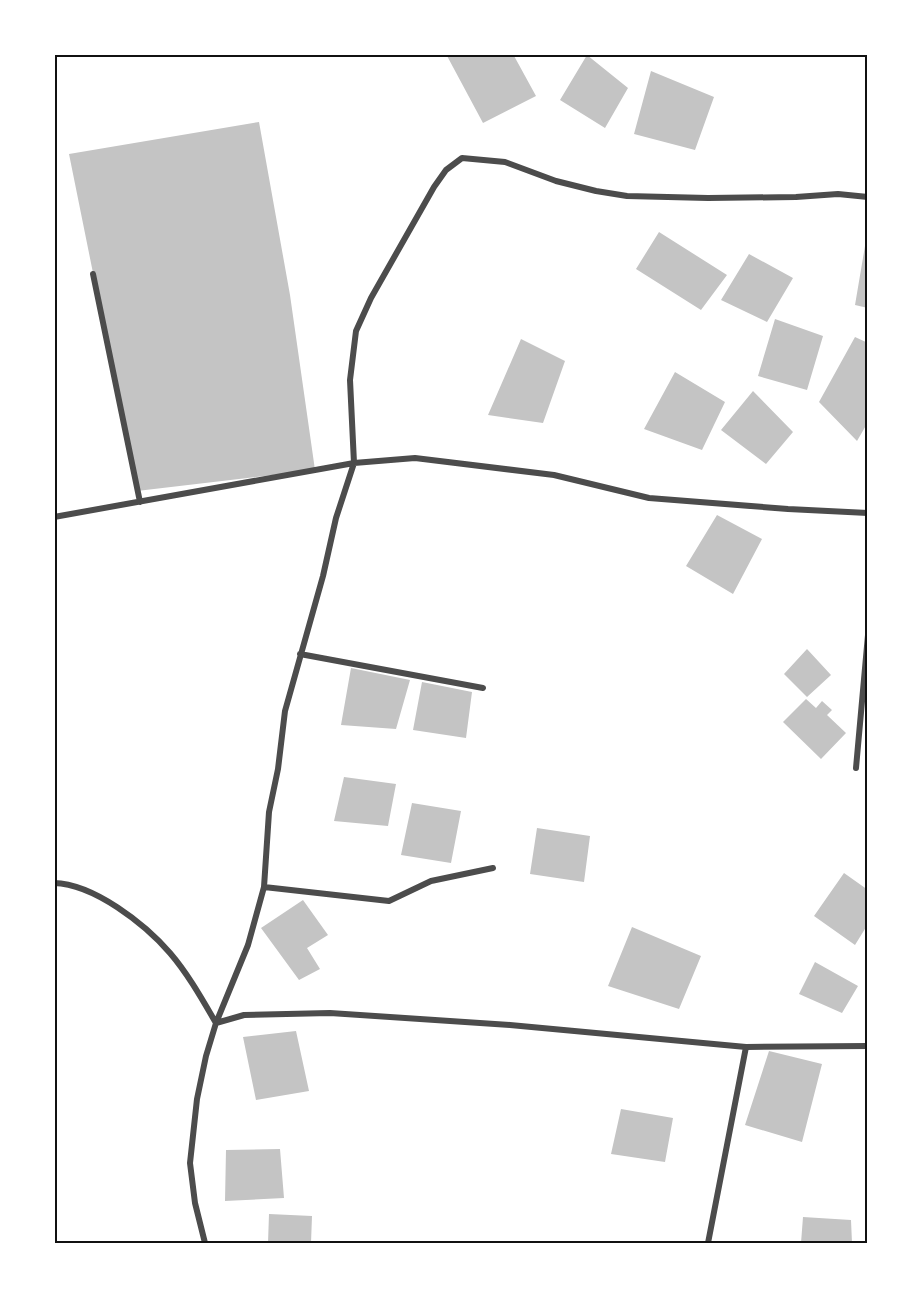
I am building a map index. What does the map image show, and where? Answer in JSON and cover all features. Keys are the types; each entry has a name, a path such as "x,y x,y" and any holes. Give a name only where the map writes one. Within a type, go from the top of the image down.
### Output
{"street":[{"path":"205,1243 195,1203 190,1163 197,1099 216,1023 248,945 264,887 269,812 278,769 285,711 323,576 336,518 354,463 350,380 356,331 370,298 434,187 446,170 462,158 505,162 556,181 627,196 708,198 838,194 868,196"},
{"path":"93,274 140,502"},
{"path":"54,518 354,463 415,459 554,475 650,498 868,513"},
{"path":"856,768 868,635"},
{"path":"300,654 483,688"},
{"path":"264,887 389,901 431,881 493,868"},
{"path":"54,883 62,883 95,894 124,912 146,930 170,953 216,1023"},
{"path":"216,1023 244,1015 330,1013 510,1025 746,1047 868,1046"},
{"path":"708,1243 746,1047"}],"building":[{"path":"446,54 513,54 536,96 483,123"},
{"path":"587,55 628,88 605,128 560,100"},
{"path":"651,71 714,97 695,150 634,134"},
{"path":"259,122 290,295 315,470 137,491 69,154"},
{"path":"659,232 727,275 701,310 636,269"},
{"path":"865,246 868,246 868,308 855,305"},
{"path":"749,254 793,278 767,322 721,300"},
{"path":"775,319 823,336 807,390 758,376"},
{"path":"855,337 868,343 868,422 857,441 819,402"},
{"path":"521,339 565,361 543,423 488,415"},
{"path":"675,372 725,402 702,450 644,429"},
{"path":"753,391 793,432 766,464 721,430"},
{"path":"717,515 762,539 733,594 686,566"},
{"path":"807,649 831,675 807,697 784,674"},
{"path":"351,668 410,680 396,729 341,725"},
{"path":"422,682 472,692 466,738 413,730"},
{"path":"806,699 816,708 822,701 832,710 827,715 846,733 821,759 783,722"},
{"path":"344,777 396,784 388,826 334,821"},
{"path":"412,803 461,811 451,863 401,855"},
{"path":"537,828 590,836 584,882 530,874"},
{"path":"844,873 868,890 868,924 855,945 814,916"},
{"path":"303,900 328,935 307,948 320,969 299,980 261,928"},
{"path":"632,927 701,956 679,1009 608,986"},
{"path":"815,962 858,986 842,1013 799,994"},
{"path":"296,1031 309,1091 256,1100 243,1037"},
{"path":"769,1051 822,1064 802,1142 745,1125"},
{"path":"621,1109 673,1118 665,1162 611,1154"},
{"path":"280,1149 284,1198 225,1201 226,1150"},
{"path":"269,1214 312,1216 311,1243 268,1243"},
{"path":"803,1217 851,1220 852,1243 801,1243"}]}
